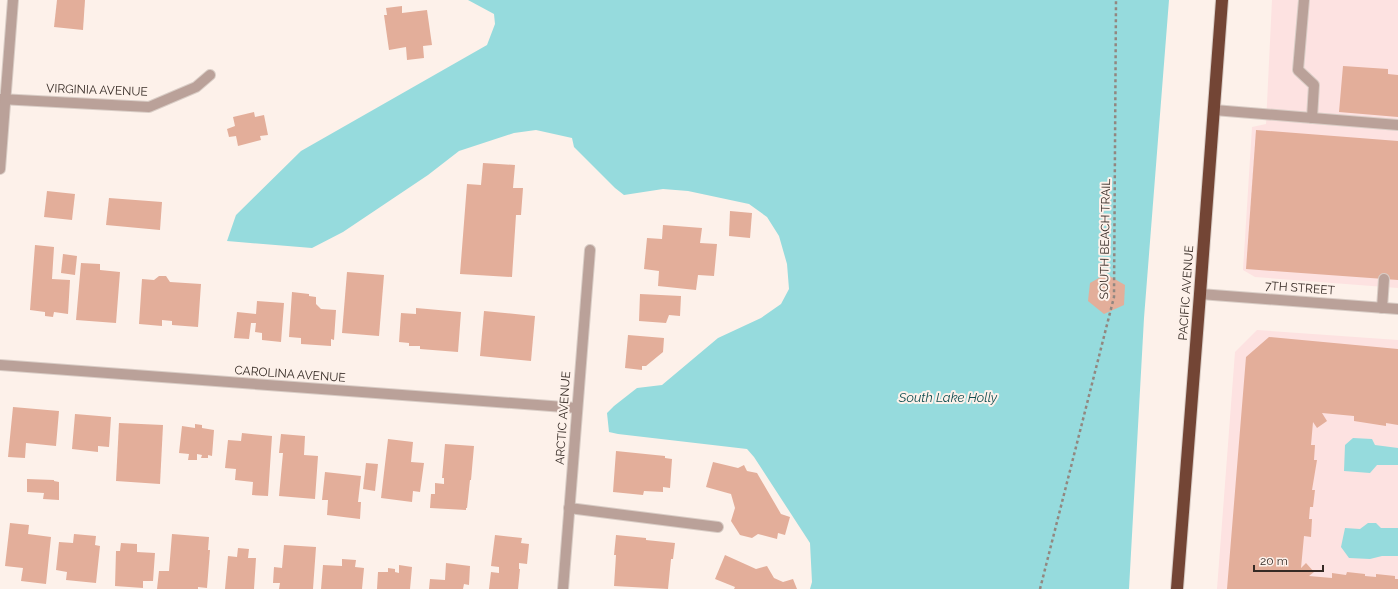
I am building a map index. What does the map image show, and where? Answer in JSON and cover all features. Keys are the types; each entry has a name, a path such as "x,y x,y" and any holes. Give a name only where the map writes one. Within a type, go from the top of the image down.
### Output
{"highway":[{"name":"PACIFIC AVENUE","path":"1177,589 1222,0"}],"street":[{"path":"0,169 3,99 13,0"},
{"path":"1304,0 1298,70 1314,85 1312,118"},
{"name":"VIRGINIA AVENUE","path":"3,99 148,107 196,87 210,75"},
{"path":"1214,110 1398,125"},
{"name":"ARCTIC AVENUE","path":"563,589 590,250"},
{"path":"1382,308 1384,279"},
{"name":"7TH STREET","path":"1200,294 1398,309"},
{"name":"CAROLINA AVENUE","path":"0,365 577,408"},
{"path":"569,508 718,527"}],"path":[{"name":"SOUTH BEACH TRAIL","path":"1040,589 1114,297 1116,0"}],"shaded area":[{"path":"1272,0 1398,0 1398,288 1255,277 1243,270 1252,127 1266,124"},
{"path":"1257,330 1398,340 1398,589 1217,589 1235,352"}],"water":[{"name":"South Lake Holly","path":"468,0 1169,0 1144,318 1129,589 810,589 812,582 810,543 754,457 747,449 609,432 607,413 637,388 662,385 718,338 761,318 781,304 789,289 787,264 779,236 767,217 749,204 688,191 663,189 624,195 574,147 572,138 536,130 514,133 459,151 428,175 343,232 312,248 227,241 236,215 301,151 487,45 495,24 494,14"},
{"path":"1353,438 1372,439 1375,445 1398,448 1398,465 1377,465 1370,473 1344,471 1345,445"},
{"path":"1368,523 1376,523 1381,528 1398,528 1398,556 1382,556 1370,559 1349,558 1341,547 1345,528 1360,529"}],"building":[{"path":"57,0 85,0 83,30 54,27"},
{"path":"402,6 402,13 427,10 432,45 423,46 424,58 407,60 406,47 389,50 384,15 387,15 386,8"},
{"path":"1343,66 1388,69 1388,74 1398,75 1398,117 1339,112"},
{"path":"254,112 255,117 264,115 268,135 260,136 261,140 238,146 236,136 229,137 227,129 235,126 233,117"},
{"path":"1256,130 1398,141 1398,280 1246,269"},
{"path":"483,163 515,165 513,188 523,188 521,215 516,215 512,277 460,274 467,184 481,185"},
{"path":"47,191 75,194 72,220 44,217"},
{"path":"109,198 162,202 160,230 106,225"},
{"path":"730,211 752,213 750,238 729,236"},
{"path":"663,225 702,228 700,243 717,244 714,276 698,275 696,290 658,286 659,271 644,269 647,238 662,239"},
{"path":"35,245 54,247 52,279 70,280 68,314 54,312 53,317 45,316 45,312 30,310"},
{"path":"63,254 77,256 75,275 61,273"},
{"path":"81,263 100,264 100,270 120,272 116,323 76,320"},
{"path":"347,272 384,275 379,336 342,333"},
{"path":"1106,274 1125,285 1124,305 1104,314 1088,301 1090,283"},
{"path":"159,276 166,276 170,282 201,284 198,327 172,325 172,321 162,320 162,326 139,324 142,279 154,280"},
{"path":"292,292 309,294 309,296 316,297 316,304 321,309 336,310 334,340 331,339 331,346 301,344 301,338 289,337"},
{"path":"640,294 681,296 680,316 669,315 666,323 639,321"},
{"path":"257,301 284,303 281,342 262,340 262,333 255,332 256,323 251,323 249,339 234,338 237,312 256,314"},
{"path":"416,308 461,312 458,352 420,349 420,346 409,346 409,343 399,342 401,313 416,314"},
{"path":"484,311 535,316 531,361 480,356"},
{"path":"628,335 664,338 663,352 646,366 642,366 642,370 625,368"},
{"path":"1269,337 1398,349 1398,425 1386,423 1386,426 1354,421 1354,416 1322,413 1327,421 1317,428 1313,422 1311,445 1315,445 1314,460 1317,460 1312,490 1315,490 1313,507 1310,507 1309,519 1312,519 1311,537 1304,536 1301,568 1306,563 1314,572 1309,576 1332,578 1332,573 1346,575 1347,572 1376,577 1376,574 1395,576 1395,579 1398,579 1398,589 1227,589 1246,357"},
{"path":"13,407 59,411 56,446 26,443 25,458 8,457"},
{"path":"75,414 111,417 109,447 98,446 98,452 72,449"},
{"path":"119,423 163,425 160,484 116,481"},
{"path":"195,424 202,425 202,428 214,430 212,456 208,455 208,458 201,458 202,455 197,454 197,460 188,460 189,454 179,453 182,426 195,428"},
{"path":"242,433 272,436 268,496 252,495 253,482 235,480 236,469 225,468 228,440 241,441"},
{"path":"281,434 305,436 304,455 318,456 315,499 279,496 283,453 279,453"},
{"path":"388,439 413,442 411,462 424,463 420,492 413,491 412,502 381,498"},
{"path":"445,444 474,446 471,480 466,510 430,508 431,494 435,494 435,483 444,484 444,478 442,478"},
{"path":"616,451 665,456 665,458 672,459 670,488 663,487 663,492 644,491 643,495 613,492"},
{"path":"713,462 738,468 744,465 747,471 757,473 781,514 790,517 785,535 778,533 777,539 758,534 752,538 740,535 731,521 735,508 731,494 706,487"},
{"path":"366,463 378,464 375,491 363,489"},
{"path":"325,472 361,476 358,502 361,502 360,519 327,515 328,500 322,500"},
{"path":"27,479 54,480 59,482 59,500 43,499 44,493 27,492"},
{"path":"10,523 29,525 28,534 51,537 46,584 21,581 23,568 5,566"},
{"path":"74,534 96,536 95,545 100,546 96,583 66,580 67,572 56,570 59,542 73,543"},
{"path":"172,534 209,537 208,550 210,550 207,588 157,589 159,571 169,571"},
{"path":"495,535 522,538 521,543 529,544 527,564 519,563 520,569 518,589 489,589 491,572 499,573 499,567 491,566"},
{"path":"616,535 675,543 673,559 671,559 668,589 614,586 616,555 614,555"},
{"path":"121,543 137,544 137,552 155,553 153,581 143,581 143,588 115,586 116,551 120,551"},
{"path":"284,545 316,547 313,589 279,589 280,583 273,583 274,567 282,568"},
{"path":"238,548 249,549 248,558 256,558 254,589 225,589 228,556 237,557"},
{"path":"725,555 756,569 767,566 774,578 783,582 793,579 797,589 734,589 735,587 715,579"},
{"path":"342,559 356,560 355,567 364,568 362,589 321,589 323,565 342,566"},
{"path":"446,563 470,566 469,585 464,584 463,589 429,589 430,579 445,580"},
{"path":"399,565 412,567 410,589 377,589 378,572 388,572 388,568 395,569 395,572 399,573"}]}
